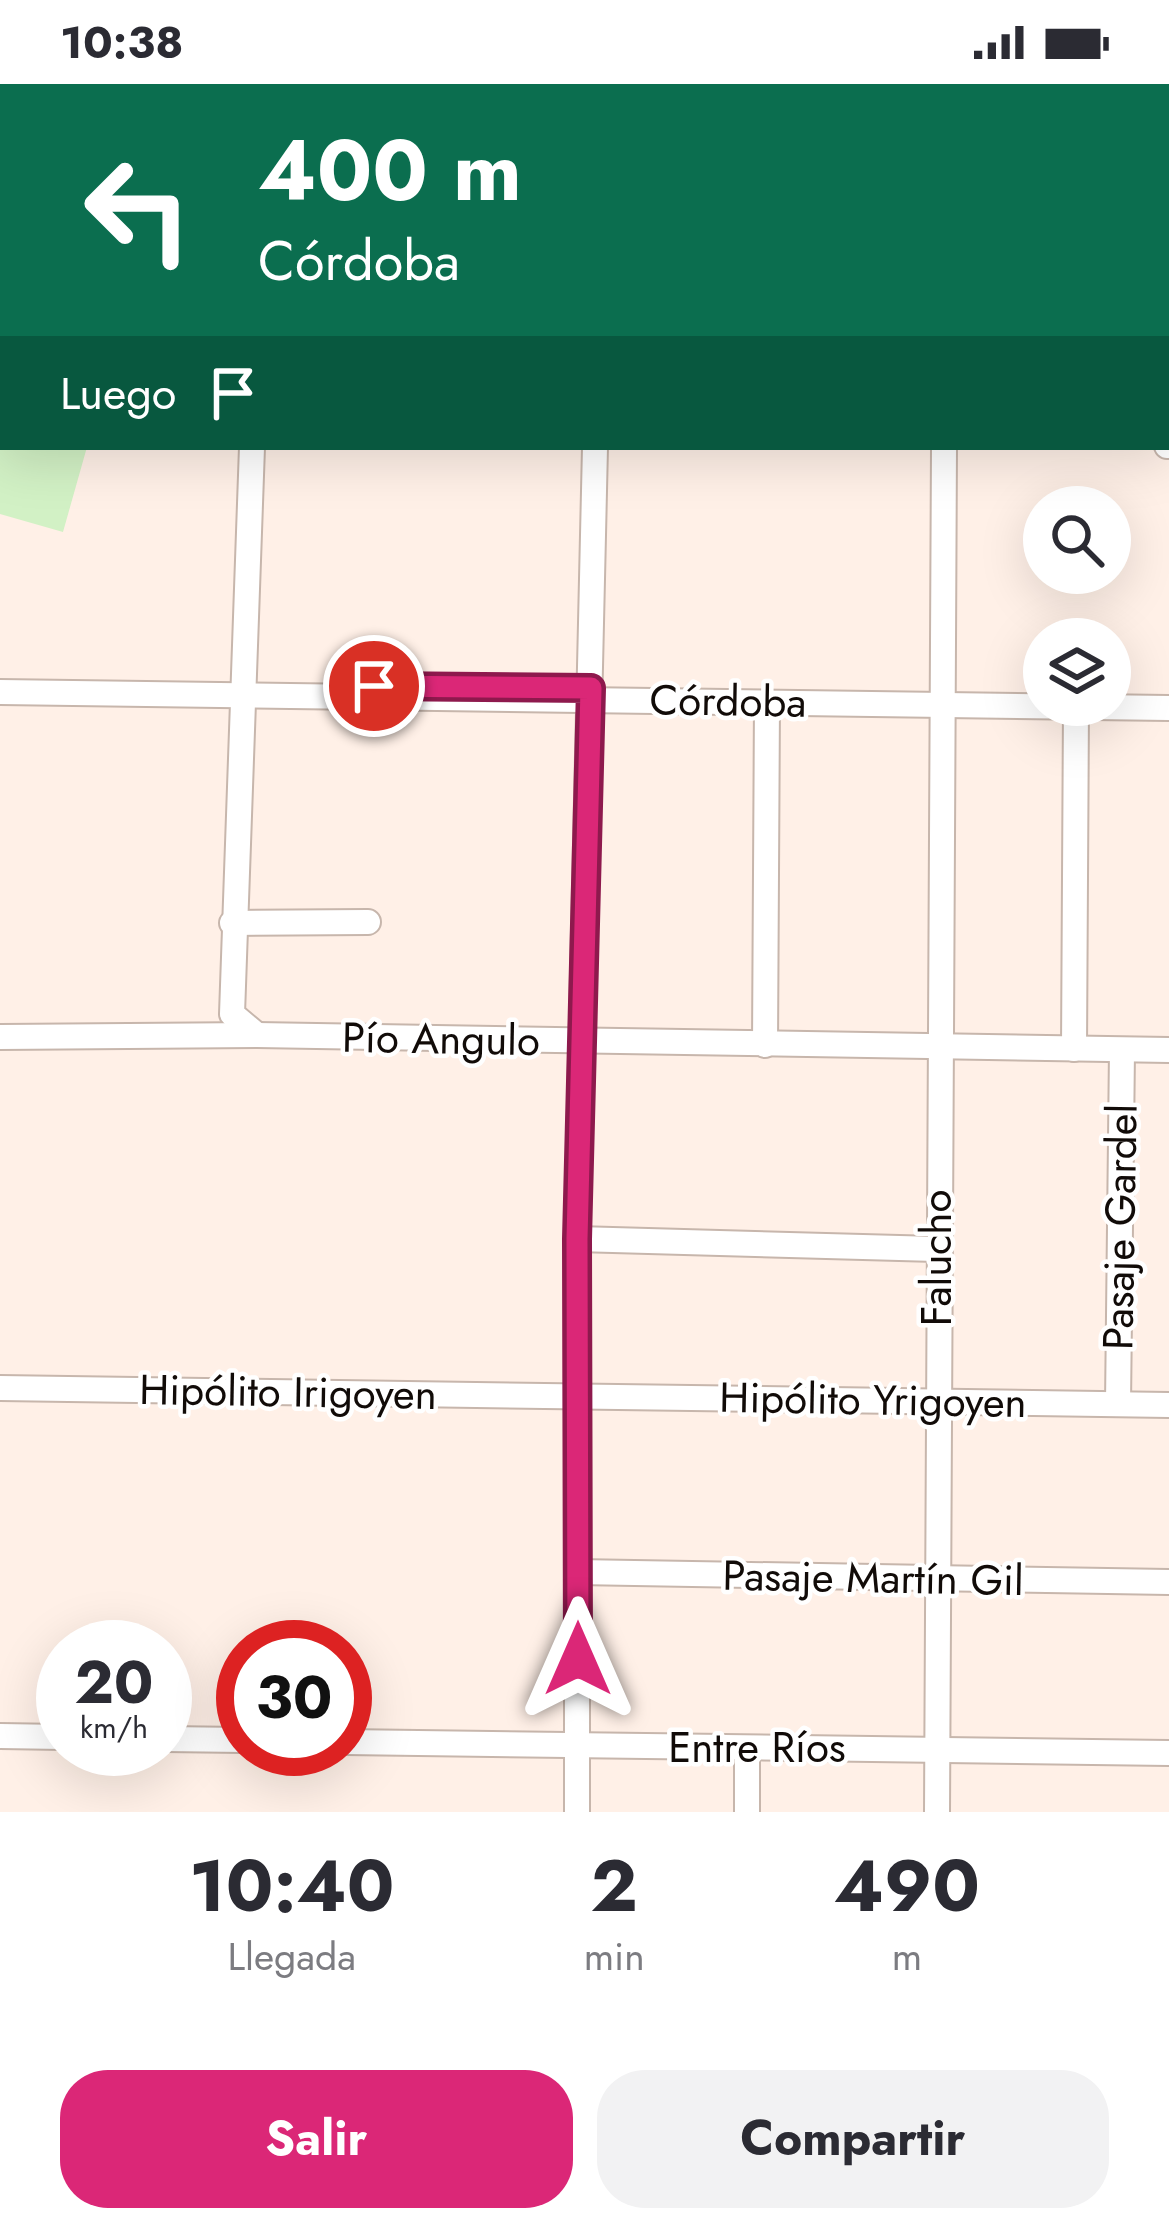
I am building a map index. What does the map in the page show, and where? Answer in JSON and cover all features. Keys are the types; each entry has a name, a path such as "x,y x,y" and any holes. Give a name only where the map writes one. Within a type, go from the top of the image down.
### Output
{"street":[{"path":"252,450 232,1014 257,1035"},
{"path":"577,1812 577,1239 595,450"},
{"name":"Falucho","path":"937,1812 935,1400 944,450"},
{"name":"Córdoba","path":"0,683 1023,704"},
{"name":"Córdoba","path":"0,692 243,689"},
{"name":"Córdoba","path":"591,693 767,702 1023,695"},
{"path":"1131,695 1169,695"},
{"path":"765,1045 767,702"},
{"name":"Córdoba","path":"1131,708 1169,708"},
{"name":"Pasaje Gardel","path":"1074,1049 1076,726"},
{"path":"232,923 368,922"},
{"name":"Pío Angulo","path":"0,1037 257,1035 1169,1050"},
{"name":"Pasaje Gardel","path":"1118,1404 1122,1050"},
{"path":"577,1239 936,1250"},
{"name":"Hipólito Irigoyen","path":"0,1388 577,1397"},
{"name":"Hipólito Yrigoyen","path":"577,1397 1169,1405"},
{"name":"Pasaje Martín Gil","path":"577,1572 1169,1582"},
{"path":"0,1736 36,1737"},
{"name":"Entre Ríos","path":"372,1742 1169,1753"},
{"path":"747,1748 748,1812"}],"green space":[{"path":"0,450 86,450 63,532 0,514"}],"route":[{"path":"374,686 591,688 577,1239 578,1659"}]}
